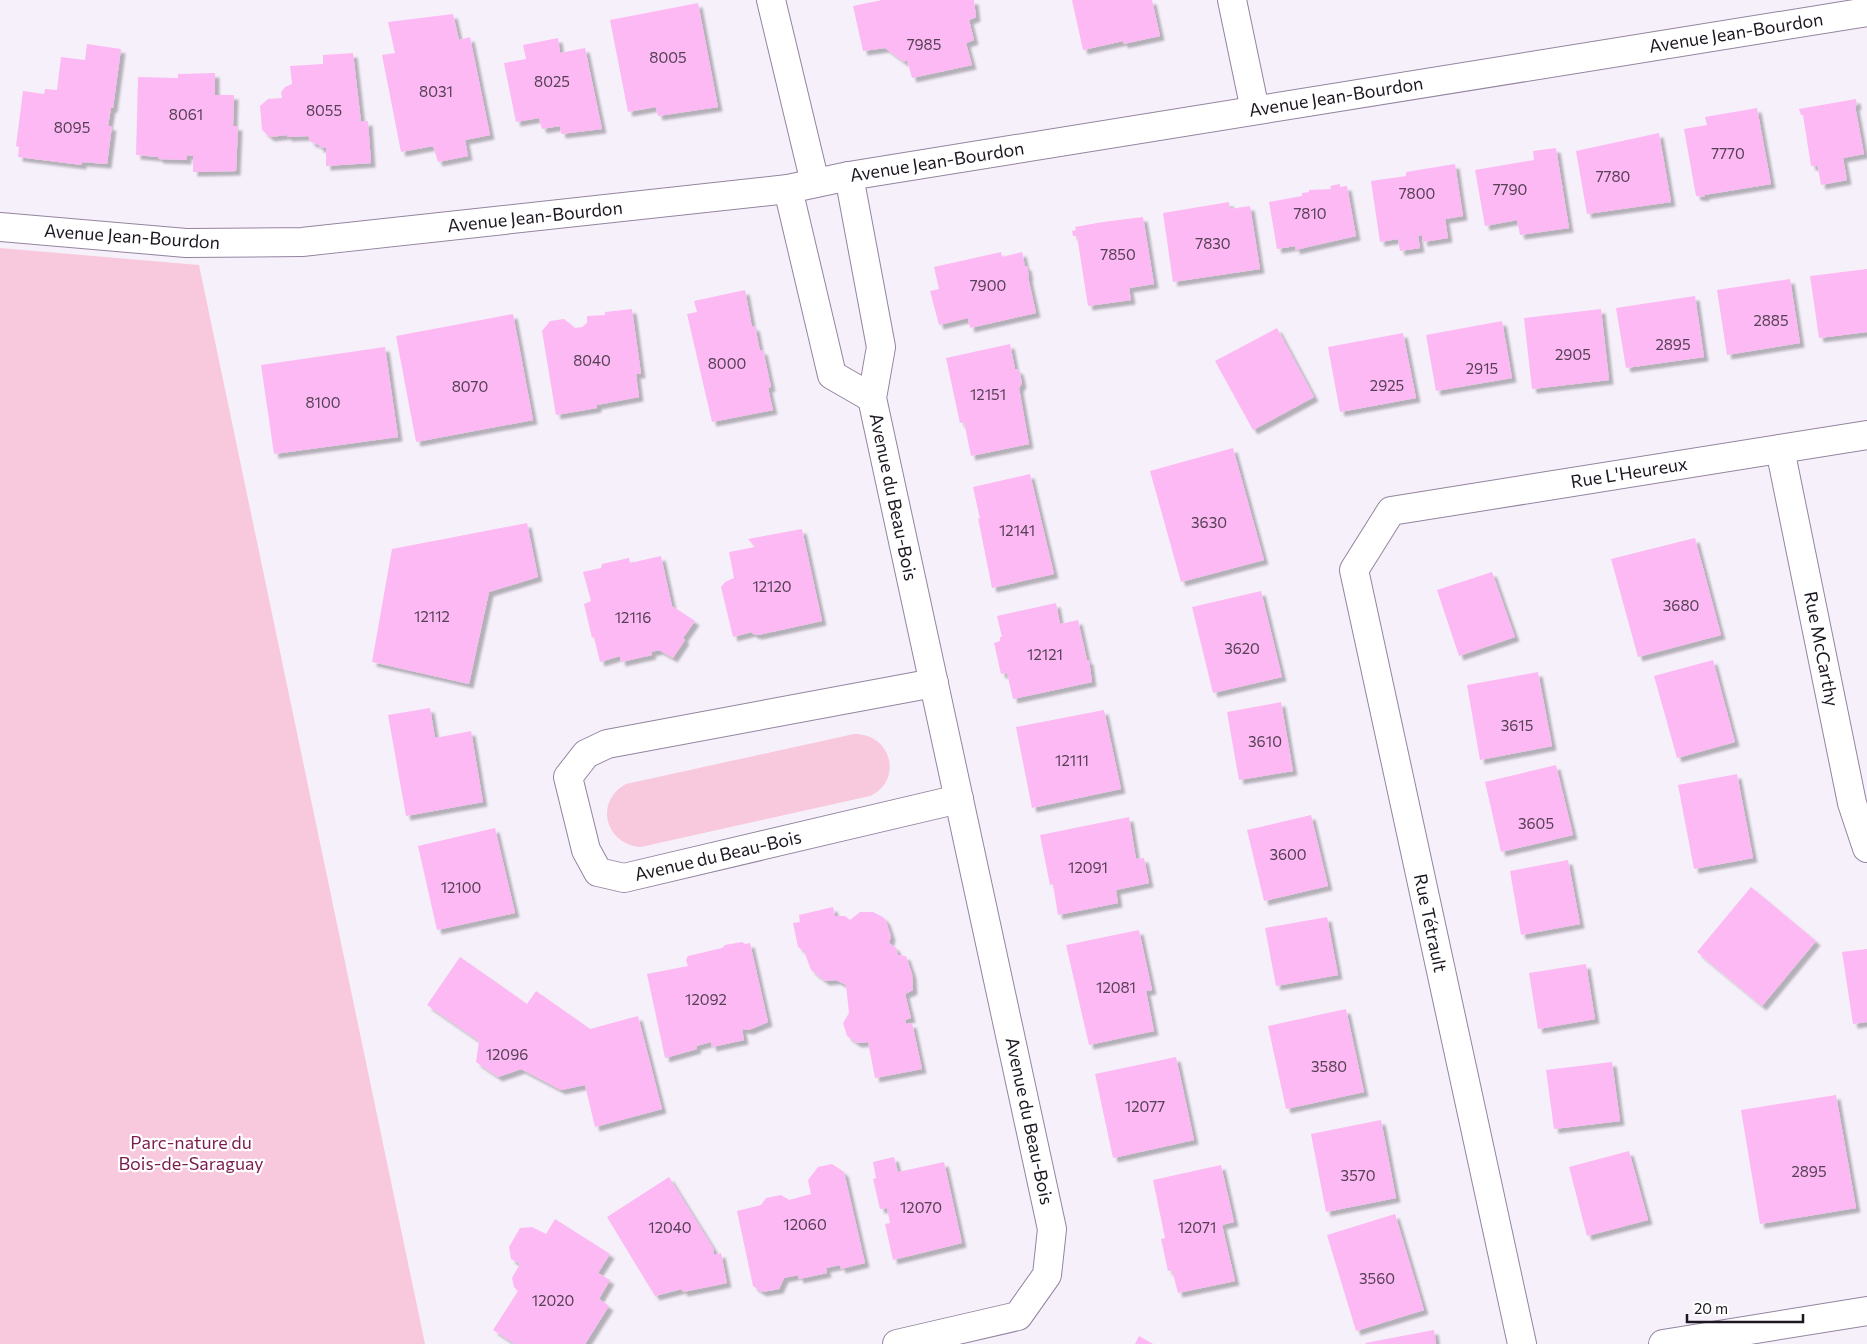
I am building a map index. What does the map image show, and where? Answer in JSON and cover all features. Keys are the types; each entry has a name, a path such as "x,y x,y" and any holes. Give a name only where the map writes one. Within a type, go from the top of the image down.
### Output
{"street":[{"path":"771,0 815,183"},
{"path":"1232,0 1255,110"},
{"name":"Avenue Jean-Bourdon","path":"0,227 186,243 302,242 788,188 848,176 1867,12"},
{"name":"Avenue du Beau-Bois","path":"848,176 881,347 872,398 1052,1229 1047,1275 1018,1316 898,1344"},
{"name":"Avenue du Beau-Bois","path":"788,188 832,375 872,398"},
{"name":"Rue L'Heureux","path":"1391,511 1867,435"},
{"name":"Rue McCarthy","path":"1780,449 1852,803 1867,848"},
{"name":"Rue Tétrault","path":"1391,511 1354,570 1522,1344"},
{"name":"Avenue du Beau-Bois","path":"934,683 607,744 586,754 568,777 586,850 598,872 624,878 959,799"},
{"path":"1663,1344 1867,1311"}],"green space":[{"name":"Parc-nature du Bois-de-Saraguay","path":"0,248 199,265 425,1344 0,1344"},
{"path":"854,734 867,736 877,741 889,759 890,769 887,779 881,789 870,796 641,847 619,839 612,831 608,821 607,811 610,801 616,792 626,784"}],"building":[{"path":"882,0 974,0 976,17 969,20 974,40 966,43 972,65 912,78 907,60 904,62 885,48 863,51 853,6"},
{"path":"1072,0 1152,0 1160,36 1123,44 1123,41 1083,50"},
{"path":"698,3 718,107 658,116 656,107 628,112 610,20"},
{"path":"453,14 459,40 470,37 490,135 465,140 468,156 438,162 433,146 401,152 382,55 395,53 388,22"},
{"path":"558,38 560,53 585,48 602,129 561,134 560,126 542,129 539,118 516,122 504,63 526,59 523,45"},
{"path":"87,44 121,49 113,108 111,108 108,126 112,126 107,164 82,162 82,165 18,157 19,147 16,146 23,91 44,94 45,89 57,90 61,57 85,60"},
{"path":"353,53 361,122 368,121 371,163 326,166 326,147 319,148 319,145 311,142 308,136 287,137 287,135 270,137 262,130 260,106 268,99 282,98 281,92 285,87 292,84 290,66 323,64 323,55"},
{"path":"215,73 215,95 234,95 233,126 238,126 236,171 193,172 193,156 187,155 187,160 159,159 158,157 136,155 138,77 178,78 178,74"},
{"path":"1856,99 1857,105 1855,106 1864,154 1843,158 1847,180 1821,185 1817,163 1817,166 1811,166 1803,115 1801,115 1799,109"},
{"path":"1757,108 1771,184 1704,195 1705,197 1696,196 1684,129 1707,125 1705,117"},
{"path":"1659,133 1671,202 1587,214 1576,151"},
{"path":"1556,148 1569,228 1520,235 1517,220 1485,226 1475,170 1534,160 1533,151"},
{"path":"1455,164 1463,216 1445,219 1448,238 1423,242 1422,235 1418,236 1420,248 1400,251 1398,239 1380,242 1371,181 1406,176 1406,172"},
{"path":"1340,184 1340,187 1347,186 1356,236 1295,250 1295,246 1277,249 1269,202 1302,196 1302,193 1309,192 1309,190 1331,189 1330,186"},
{"path":"1229,202 1230,209 1250,206 1260,269 1173,282 1163,213"},
{"path":"1143,217 1154,284 1129,288 1131,300 1088,306 1077,236 1073,236 1072,231 1076,230 1075,227"},
{"path":"1001,252 1002,257 1022,252 1025,266 1027,266 1036,313 970,328 968,318 939,325 930,291 939,289 934,267"},
{"path":"1867,269 1867,332 1819,338 1810,276"},
{"path":"1790,279 1800,343 1727,355 1717,290"},
{"path":"745,290 752,327 755,326 760,351 763,350 771,387 768,388 773,410 712,422 687,314 697,312 694,301"},
{"path":"1695,296 1704,357 1626,368 1616,308"},
{"path":"632,309 641,374 636,374 639,397 597,405 597,408 556,415 542,331 550,321 564,319 575,328 582,327 587,323 587,316 605,315 605,312"},
{"path":"1601,309 1609,380 1532,389 1524,318"},
{"path":"513,314 533,420 416,442 396,336"},
{"path":"1502,321 1512,378 1436,391 1426,335"},
{"path":"1277,328 1314,397 1253,430 1215,361"},
{"path":"1403,333 1416,398 1340,412 1328,347"},
{"path":"1010,344 1015,369 1019,370 1022,383 1019,388 1029,444 971,456 964,422 960,423 946,358"},
{"path":"385,347 398,437 274,454 261,365"},
{"path":"1233,448 1264,560 1181,582 1150,471"},
{"path":"1030,474 1054,574 992,588 973,487"},
{"path":"527,523 538,577 489,592 469,684 372,662 392,549"},
{"path":"802,529 822,621 758,635 752,632 733,637 721,587 725,582 734,578 729,552 755,547 748,539"},
{"path":"1695,538 1721,635 1638,657 1611,559"},
{"path":"661,556 672,606 695,621 683,638 685,640 673,658 659,650 651,652 652,655 621,662 620,656 600,662 584,604 591,601 583,572 601,568 602,564 629,558 630,563"},
{"path":"1492,572 1515,637 1459,656 1437,590"},
{"path":"1261,591 1282,677 1213,693 1192,607"},
{"path":"1056,603 1060,624 1078,620 1087,660 1089,660 1092,682 1013,699 1007,673 1001,674 994,643 1000,641 1000,637 1002,637 997,616"},
{"path":"1713,660 1735,742 1677,758 1654,676"},
{"path":"1538,672 1552,746 1480,760 1467,685"},
{"path":"1281,702 1293,771 1239,780 1227,712"},
{"path":"430,708 435,738 471,731 483,802 406,816 388,715"},
{"path":"1104,710 1121,789 1032,808 1016,727"},
{"path":"1556,765 1573,835 1501,852 1485,782"},
{"path":"1737,774 1753,858 1694,869 1678,785"},
{"path":"1311,815 1328,886 1264,901 1247,830"},
{"path":"1129,817 1136,859 1144,858 1149,883 1116,890 1118,903 1058,915 1053,884 1050,885 1040,835"},
{"path":"495,828 515,913 437,930 418,846"},
{"path":"1568,860 1580,924 1521,935 1510,871"},
{"path":"1751,887 1816,941 1762,1006 1697,952"},
{"path":"833,907 835,916 845,916 850,920 860,912 873,912 883,917 891,936 889,943 896,948 898,955 906,956 912,974 913,990 905,994 911,1018 905,1020 906,1024 912,1023 922,1069 875,1078 868,1042 857,1043 847,1036 843,1023 849,1013 846,985 836,980 825,981 811,970 804,951 798,947 793,923 800,922 799,915"},
{"path":"1327,917 1338,975 1276,986 1265,928"},
{"path":"1139,930 1152,990 1146,991 1154,1031 1089,1045 1066,945"},
{"path":"742,942 745,944 750,943 768,1022 749,1030 742,1029 744,1040 712,1047 711,1042 696,1046 697,1049 665,1058 647,974 688,966 686,960 688,956"},
{"path":"1867,949 1867,1022 1853,1024 1842,952"},
{"path":"460,957 527,1004 536,991 590,1029 638,1016 662,1109 595,1127 585,1085 561,1090 521,1069 498,1077 476,1062 479,1041 427,1005"},
{"path":"1586,964 1595,1019 1538,1029 1529,973"},
{"path":"1346,1009 1364,1092 1286,1109 1268,1026"},
{"path":"1176,1057 1194,1140 1113,1158 1095,1074"},
{"path":"1612,1062 1620,1121 1554,1129 1546,1070"},
{"path":"1836,1095 1856,1208 1760,1224 1741,1110"},
{"path":"1381,1120 1396,1198 1326,1212 1311,1134"},
{"path":"1629,1151 1648,1220 1587,1236 1569,1167"},
{"path":"894,1157 898,1172 944,1162 962,1243 893,1260 885,1224 890,1223 887,1208 880,1209 873,1179 876,1178 873,1162"},
{"path":"832,1164 844,1172 865,1263 841,1269 840,1265 826,1268 827,1273 799,1279 798,1275 784,1278 779,1289 762,1292 753,1286 737,1211 761,1205 766,1198 781,1195 789,1200 811,1194 808,1180 818,1167"},
{"path":"1221,1165 1234,1222 1222,1225 1235,1281 1178,1293 1172,1270 1168,1271 1161,1239 1165,1238 1153,1180"},
{"path":"669,1177 713,1248 714,1255 721,1253 727,1283 683,1292 682,1289 655,1296 607,1217"},
{"path":"1395,1214 1424,1310 1356,1331 1327,1235"},
{"path":"555,1219 610,1254 598,1273 610,1280 599,1299 609,1306 585,1344 515,1344 493,1330 518,1291 514,1287 512,1278 520,1264 511,1259 509,1247 520,1228 532,1227 546,1234"},
{"path":"1434,1330 1436,1344 1365,1343"},
{"path":"1139,1336 1153,1344 1135,1344"}]}
